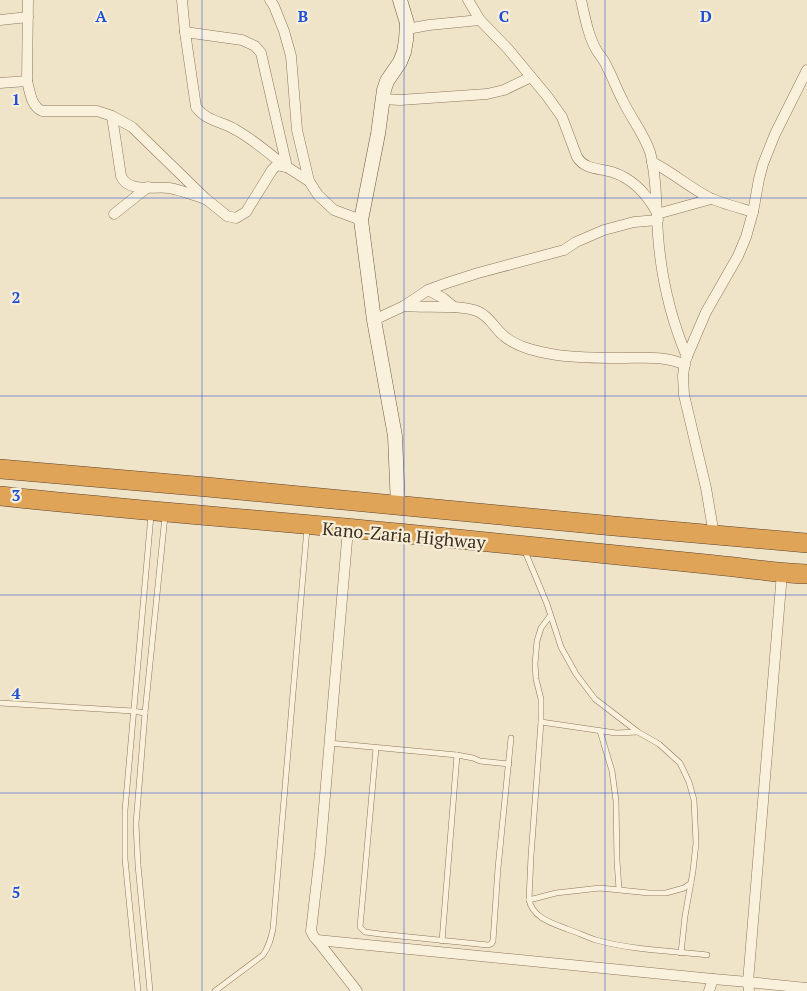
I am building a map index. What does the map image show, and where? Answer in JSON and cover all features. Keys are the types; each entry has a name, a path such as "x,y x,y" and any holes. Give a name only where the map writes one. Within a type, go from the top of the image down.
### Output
{"highway":[{"name":"Kano-Zaria Highway","path":"0,469 807,543"},
{"name":"Kano-Zaria Highway","path":"0,496 807,574"}],"street":[{"path":"28,0 27,81 33,104 37,108 42,111 97,111 112,116 132,127 206,199 227,216 236,218 246,212 272,170 277,165 287,167"},
{"path":"182,0 196,107 201,114 238,131 308,180"},
{"path":"270,0 284,31 291,56 297,130 308,180 318,195 334,210 361,220"},
{"path":"398,506 395,436 374,320 361,220 378,134 382,99 387,81 400,62 404,52 407,29 406,16 400,0"},
{"path":"468,0 480,20 508,49 562,117 580,161 590,168 610,171 626,178 652,203 657,217"},
{"path":"581,0 596,50 606,64 649,151 652,162 659,248 666,288 686,361"},
{"path":"0,20 28,17"},
{"path":"407,29 480,20"},
{"path":"185,32 242,40 255,46 261,53 287,167"},
{"path":"714,535 706,488 684,395 683,376 686,361 706,312 738,256 746,237 753,212 758,179 767,153 807,70"},
{"path":"382,99 400,100 487,94 504,90 531,77"},
{"path":"0,83 27,81"},
{"path":"112,116 123,180 129,185 136,187 171,188 206,199"},
{"path":"652,162 711,199 753,212"},
{"path":"114,214 148,187"},
{"path":"374,320 404,306 428,290 478,273 564,250 576,242 604,230 657,217 711,199"},
{"path":"428,290 443,298 454,307"},
{"path":"404,306 471,309 488,318 504,336 523,347 556,355 686,361"},
{"path":"348,529 320,854 311,931 357,991"},
{"path":"748,986 782,573"},
{"path":"317,940 713,979 748,986 807,988"},
{"path":"708,991 713,979"}],"lane":[{"path":"138,991 125,852 126,792 133,711 158,512"},
{"path":"150,991 136,840 158,512"},
{"path":"215,991 263,955 267,950 273,929 307,525"},
{"path":"522,546 540,588 560,647 581,680 595,699 638,732 659,744 680,763 690,782 694,800 696,843 681,952"},
{"path":"550,616 541,628 534,664 541,699 529,900 541,917 549,922 595,939 628,947 707,955"},
{"path":"0,703 145,713"},
{"path":"540,722 616,733 638,732"},
{"path":"600,730 612,771 616,801 619,889"},
{"path":"376,748 360,927 365,932 488,945 492,942 511,738"},
{"path":"329,743 457,756 509,764"},
{"path":"442,941 457,756"},
{"path":"529,900 556,893 600,888 666,893 684,888 691,883"}]}
